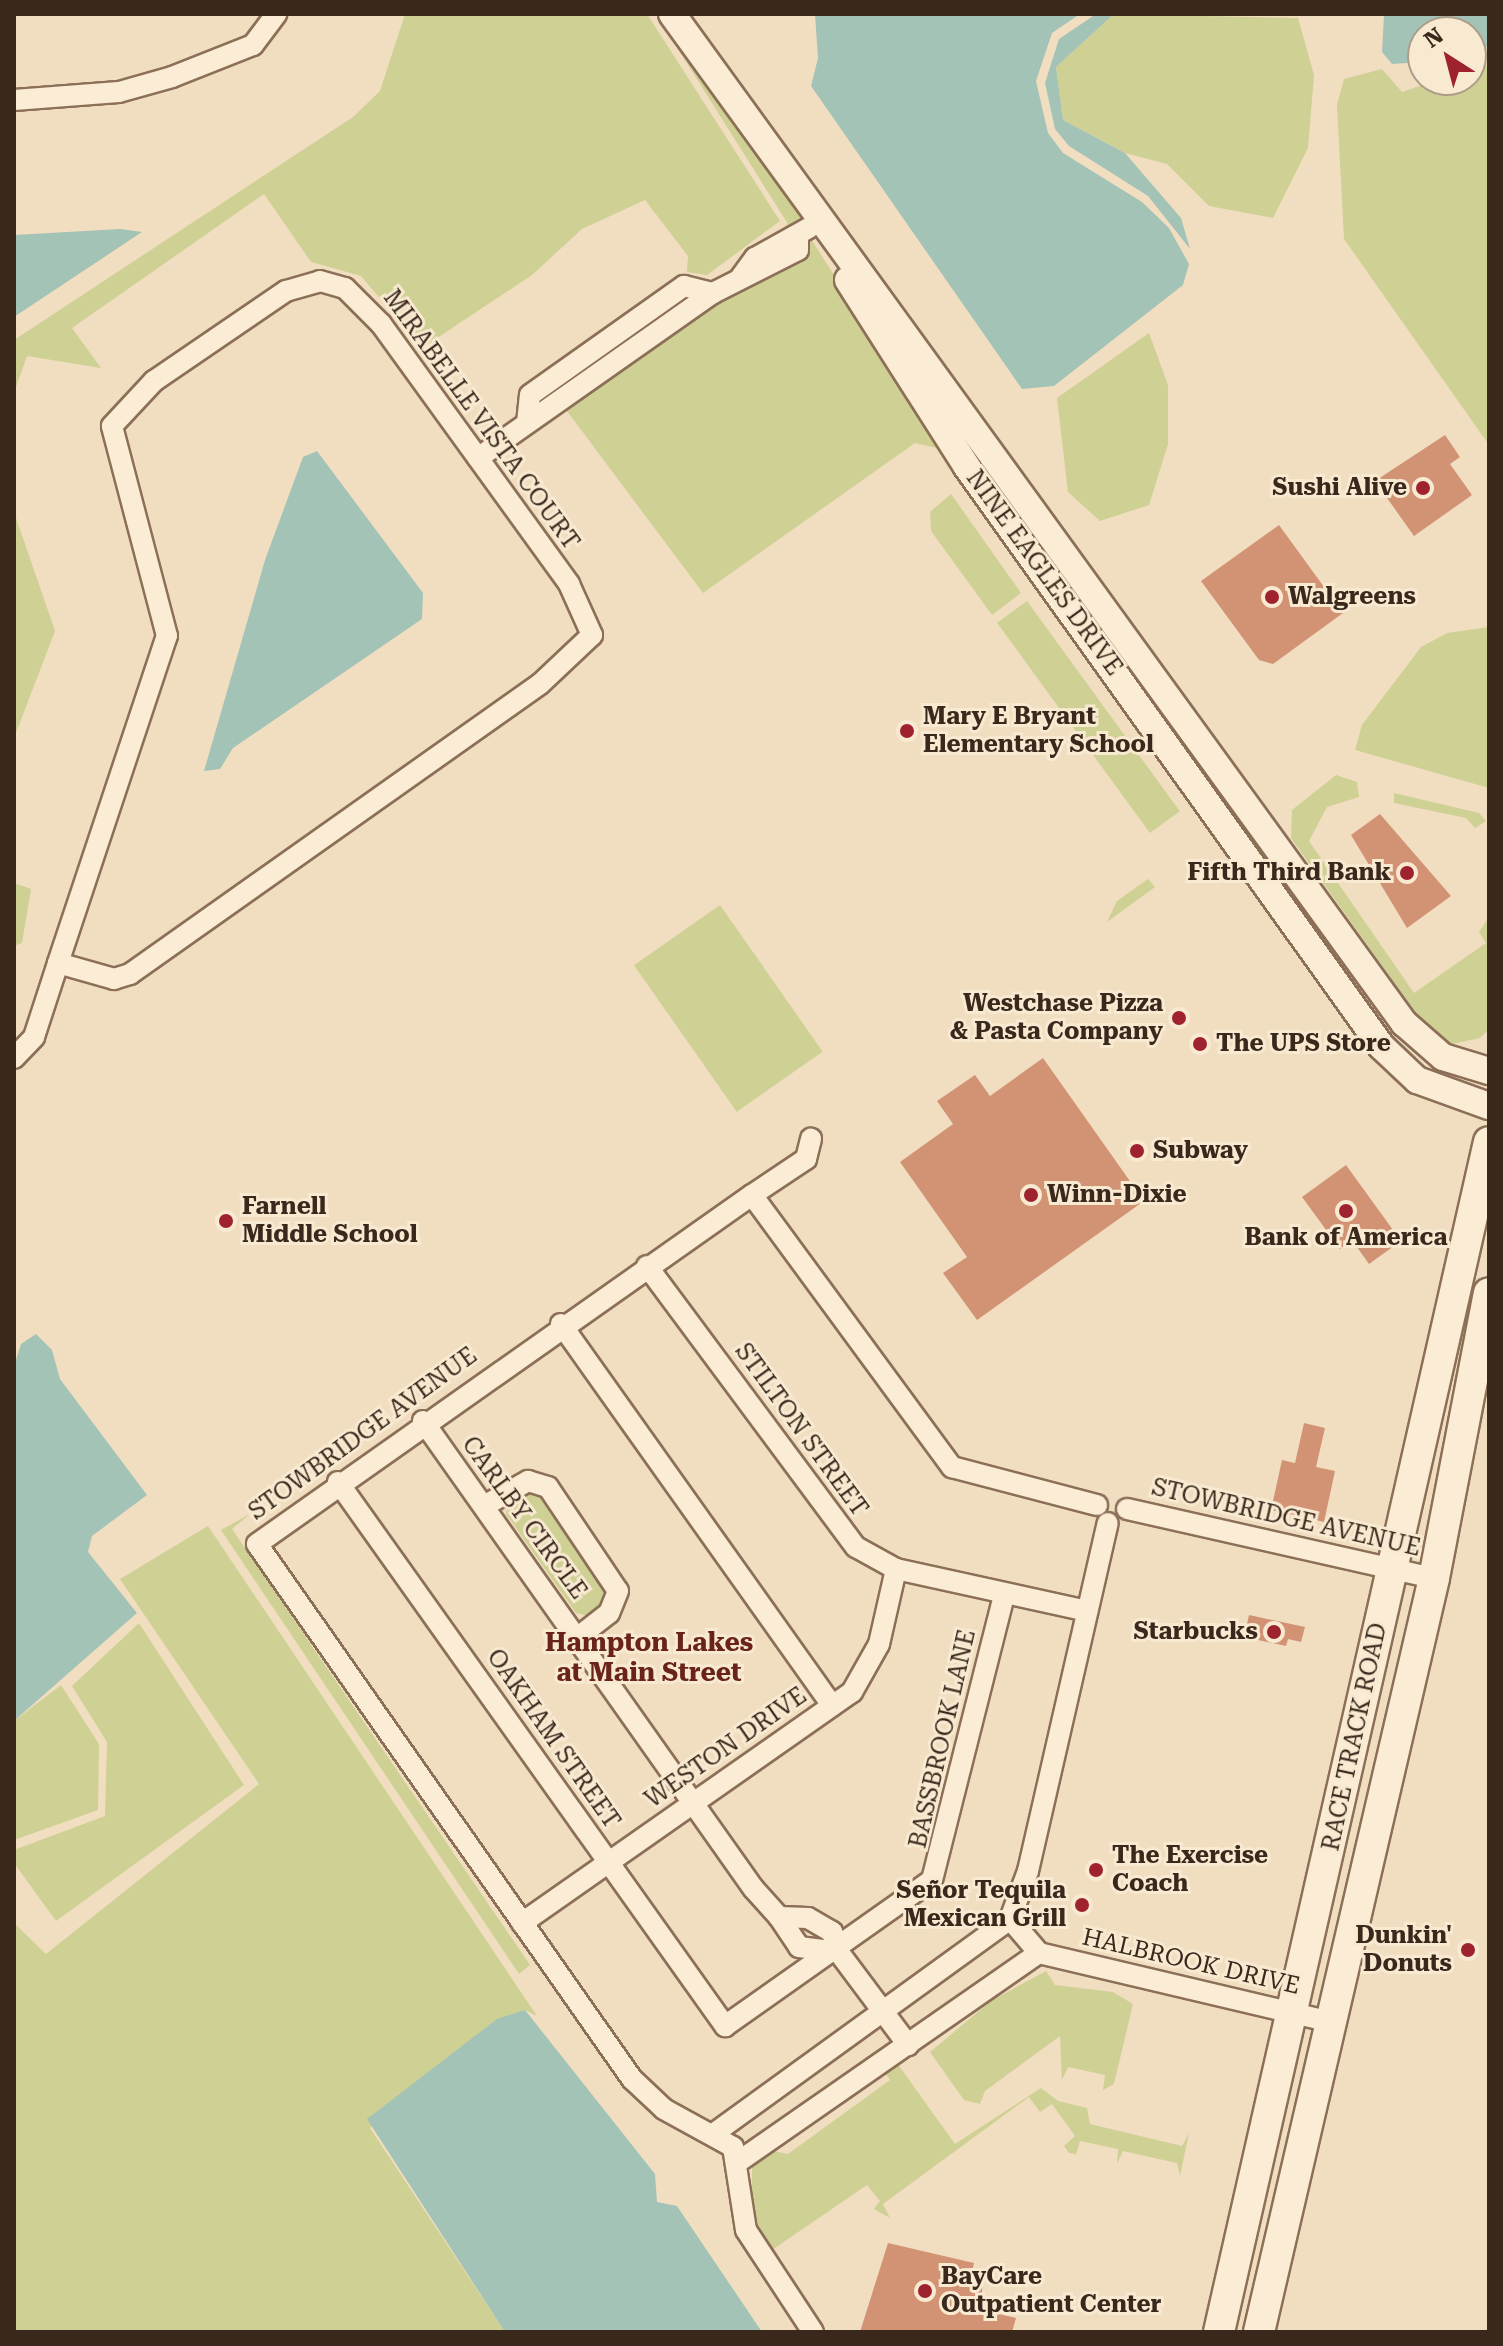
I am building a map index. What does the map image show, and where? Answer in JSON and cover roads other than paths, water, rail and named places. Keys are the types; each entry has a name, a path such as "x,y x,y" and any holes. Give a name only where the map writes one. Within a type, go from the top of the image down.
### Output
{"main road":[{"name":"RACE TRACK ROAD","path":"1219,2332 1294,2013 1489,1142"},
{"name":"RACE TRACK ROAD","path":"1259,2332 1434,1578 1489,1293"}],"street":[{"path":"14,100 119,92 172,77 253,45 276,14"},
{"name":"NINE EAGLES DRIVE","path":"672,14 808,229 990,451 1404,1023 1443,1057 1489,1071"},
{"path":"478,458 527,423 530,395 684,286 713,293 741,277 767,272 798,250 808,229"},
{"name":"NINE EAGLES DRIVE","path":"808,229 821,237 967,467 1381,1046 1417,1080 1489,1106"},
{"name":"MIRABELLE VISTA COURT","path":"14,1058 34,1037 58,963 167,636 112,426 138,394 286,291 320,281 356,296 381,324 587,612 592,635 572,659 130,974 114,979 58,963"},
{"path":"967,467 990,451"},
{"name":"STOWBRIDGE AVENUE","path":"809,1149 752,1195 561,1324 265,1532 258,1551 648,2098 716,2132 738,2162 746,2230 813,2332"},
{"path":"716,2132 1010,1919 1028,1871 1087,1611 1102,1514 952,1467 752,1195"},
{"name":"STILTON STREET","path":"647,1266 836,1525 856,1547 896,1569 1004,1596 1087,1611"},
{"path":"561,1324 832,1706"},
{"name":"CARLBY CIRCLE","path":"423,1421 799,1947 837,1950"},
{"name":"OAKHAM STREET","path":"338,1482 725,2026"},
{"path":"484,1506 514,1485 548,1487 618,1591 609,1613 578,1637"},
{"name":"STOWBRIDGE AVENUE","path":"1127,1509 1434,1578"},
{"name":"WESTON DRIVE","path":"522,1923 832,1706 870,1670 896,1569"},
{"name":"BASSBROOK LANE","path":"725,2026 837,1950 939,1868 1004,1596"},
{"path":"779,1917 820,1923 908,2045"},
{"path":"738,2162 1039,1953 1010,1919"},
{"name":"HALBROOK DRIVE","path":"1039,1953 1331,2022"}],"place":[{"name":"Sushi Alive","path":"1423,488"},
{"name":"Walgreens","path":"1272,597"},
{"name":"Mary E Bryant Elementary School","path":"907,731"},
{"name":"Fifth Third Bank","path":"1407,873"},
{"name":"Westchase Pizza & Pasta Company","path":"1179,1018"},
{"name":"The UPS Store","path":"1200,1044"},
{"name":"Subway","path":"1137,1151"},
{"name":"Winn-Dixie","path":"1031,1195"},
{"name":"Bank of America","path":"1346,1211"},
{"name":"Farnell Middle School","path":"226,1221"},
{"name":"Starbucks","path":"1274,1632"},
{"name":"The Exercise Coach","path":"1096,1870"},
{"name":"Señor Tequila Mexican Grill","path":"1082,1905"},
{"name":"Dunkin' Donuts","path":"1468,1950"},
{"name":"BayCare Outpatient Center","path":"925,2291"}],"district":[{"name":"Hampton Lakes at Main Street","path":"649,1658"}]}
